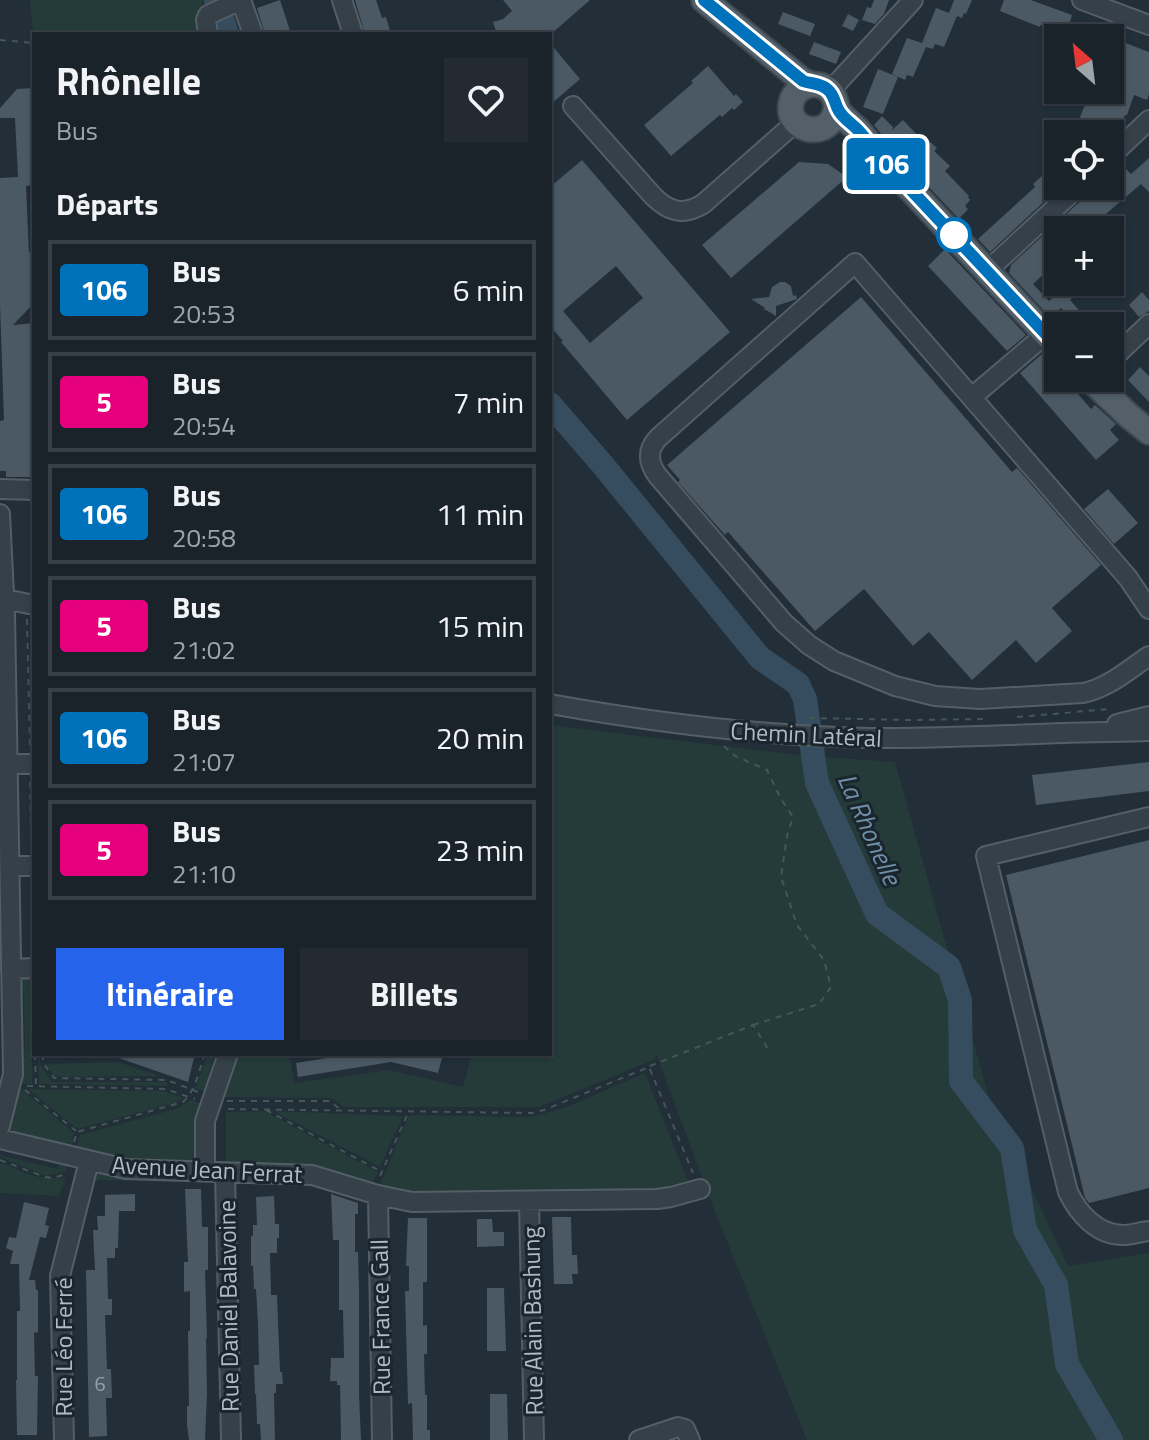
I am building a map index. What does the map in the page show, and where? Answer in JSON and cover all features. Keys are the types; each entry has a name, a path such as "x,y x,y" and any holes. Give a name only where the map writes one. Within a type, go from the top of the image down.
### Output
{"main road":[{"path":"704,0 803,81 815,105 882,159 1044,332"},
{"path":"1104,392 1149,432"}],"street":[{"path":"342,0 352,32"},
{"path":"573,106 653,196 677,212 690,211 703,204 815,105 913,0"},
{"path":"1082,0 1149,25"},
{"path":"208,32 206,18 237,2 252,32"},
{"path":"1124,144 1149,120"},
{"path":"987,271 1064,200"},
{"path":"1149,609 1128,578 855,263 651,446 650,461 657,475 792,630 825,656 883,682 915,692 957,698 1083,693 1108,684 1149,656"},
{"path":"1124,348 1149,324"},
{"path":"972,397 1044,347"},
{"path":"0,489 32,490"},
{"path":"0,514 13,1074 0,1126"},
{"path":"2,598 30,612"},
{"name":"Chemin Latéral","path":"552,704 721,730 799,727 841,737 939,738 1149,731"},
{"name":"Chemin Latéral","path":"1063,733 1149,716"},
{"path":"8,764 32,764"},
{"path":"1149,817 986,856 1068,1192 1088,1220 1101,1229 1123,1235 1149,1231"},
{"path":"10,866 32,866"},
{"path":"11,969 32,968"},
{"path":"205,1171 204,1126 227,1056"},
{"name":"Avenue Jean Ferrat","path":"0,1139 76,1164 134,1170 312,1175 378,1195 419,1202 657,1199 700,1189"},
{"name":"Rue Léo Ferré","path":"64,1440 60,1276 76,1164"},
{"name":"Rue Daniel Balavoine","path":"225,1173 231,1440"},
{"name":"Rue France Gall","path":"378,1195 382,1440"},
{"name":"Rue Alain Bashung","path":"529,1201 534,1440"},
{"path":"639,1440 678,1427 685,1429 690,1440"}],"path":[{"path":"0,40 32,43"},
{"path":"30,612 32,866"},
{"path":"1009,718 1108,710"},
{"path":"799,727 826,719 985,719"},
{"path":"43,1056 43,1063 54,1078 167,1080 226,1109 532,1113 753,1025 819,1004 831,987 824,960 797,925 781,877 793,817 767,770 735,756 724,747 722,741"},
{"path":"753,1025 770,1052"},
{"path":"35,1056 36,1086"},
{"path":"77,1132 183,1102 189,1097 204,1056"},
{"path":"649,1067 700,1189"},
{"path":"77,1132 21,1087 165,1089 189,1097 230,1102 330,1101 342,1111"},
{"path":"265,1109 382,1172"},
{"path":"378,1195 376,1185 408,1112"},
{"path":"76,1164 77,1132"}],"green space":[{"path":"30,0 203,0 195,32 33,32"},
{"path":"552,725 797,755 895,762 989,1098 1068,1266 1149,1253 1149,1440 807,1440 712,1204 655,1051 656,1059 539,1107 344,1107 332,1098 222,1097 237,1056 294,1056 290,1057 294,1083 389,1070 463,1087 471,1056 552,1056"},
{"path":"32,974 32,1084 16,1084 18,1052 25,1052 24,990 17,990 18,978"},
{"path":"38,1056 52,1082 167,1082 167,1086 39,1084"},
{"path":"207,1056 214,1056 209,1072 214,1075 208,1093 195,1088"},
{"path":"118,1062 160,1076 55,1077 46,1064"},
{"path":"645,1073 689,1184 664,1191 443,1193 380,1185 411,1115 531,1117 567,1107"},
{"path":"16,1088 74,1133 71,1149 10,1134 6,1128"},
{"path":"28,1089 163,1091 184,1098 77,1129"},
{"path":"190,1100 203,1104 200,1153 187,1162 130,1161 76,1150 80,1135 179,1108"},
{"path":"264,1111 378,1172 372,1184 312,1167 226,1166 226,1112"},
{"path":"273,1111 403,1116 380,1167"},
{"path":"0,1155 58,1169 59,1160 68,1162 65,1172 46,1176"},
{"path":"0,1162 40,1177 66,1177 59,1196 0,1193"},
{"path":"95,1171 212,1178 213,1181 91,1180"}],"building":[{"path":"280,0 290,32 264,32 257,8"},
{"path":"355,0 376,0 390,32 364,32"},
{"path":"503,0 590,0 552,33 496,32 493,22 503,19 512,11"},
{"path":"874,0 889,0 884,14 875,24 862,20 867,7 871,8"},
{"path":"954,0 972,0 962,18 949,13"},
{"path":"1004,0 1031,0 1072,15 1070,22 1075,24 1044,24 1040,27 1000,11"},
{"path":"936,8 957,16 944,47 935,44 933,49 926,47 913,77 907,75 905,80 892,74 907,38 922,43"},
{"path":"783,12 815,24 810,36 778,24"},
{"path":"848,14 859,20 853,31 842,26"},
{"path":"814,42 841,52 836,64 809,54"},
{"path":"1124,42 1149,52 1147,100 1134,95 1123,120 1083,120 1080,117 1085,104 1124,104"},
{"path":"552,45 580,79 552,103"},
{"path":"708,66 743,102 722,117 720,115 671,156 644,125"},
{"path":"878,69 898,77 883,114 863,107"},
{"path":"32,88 32,185 26,186 29,252 32,252 32,305 13,325 32,323 32,477 6,477 6,471 0,471 0,421 4,420 0,178 18,177 15,118 0,118 0,108 17,89"},
{"path":"882,116 893,127 892,130 903,120 924,142 927,139 937,148 934,151 950,166 945,171 969,196 970,200 965,206 968,209 959,219 874,125"},
{"path":"1149,158 1149,192 1141,184 1124,198 1124,167 1131,174"},
{"path":"582,160 730,332 627,420 552,328 552,185","holes":["616,266 643,298 590,343 563,311"]},
{"path":"799,162 828,164 847,177 731,278 702,245"},
{"path":"1044,174 1046,200 990,252 978,239 1035,187 1033,184"},
{"path":"1082,200 1122,200 1103,216 1064,216"},
{"path":"1044,235 1044,274 1033,284 1049,301 1055,296 1074,296 1070,300 1081,312 1065,312 1061,308 1056,312 1045,312 1009,273 1011,265"},
{"path":"945,249 1026,335 1007,351 928,266"},
{"path":"780,282 791,286 797,299 776,306 776,316 751,299 769,297 772,287"},
{"path":"1142,292 1149,300 1149,311 1139,317 1129,305"},
{"path":"861,297 1012,472 1017,468 1101,565 1052,608 1072,631 1036,663 1016,640 972,680 929,632 913,646 864,589 815,631 728,532 725,535 667,465"},
{"path":"1042,354 1044,392 1076,392 1091,409 1095,405 1116,424 1110,430 1119,440 1096,460 1020,373"},
{"path":"1140,367 1149,376 1149,402 1128,380"},
{"path":"1108,489 1138,523 1114,544 1084,509"},
{"path":"1149,762 1149,791 1036,805 1032,775"},
{"path":"1149,840 1149,1188 1089,1203 1085,1198 1006,875"},
{"path":"113,1056 194,1056 188,1082"},
{"path":"442,1056 438,1073 391,1062 298,1077 296,1063 333,1057"},
{"path":"185,1189 201,1189 202,1227 208,1227 205,1440 189,1440 187,1425 190,1291 184,1292 184,1262 188,1262"},
{"path":"135,1194 135,1211 119,1211 118,1248 115,1248 115,1258 107,1258 108,1299 112,1299 112,1315 105,1315 107,1369 111,1369 112,1398 106,1398 107,1436 89,1437 86,1270 95,1270 93,1230 98,1230 97,1216 105,1216 105,1195"},
{"path":"331,1194 358,1203 355,1252 358,1252 361,1440 341,1440 340,1385 337,1381 330,1381 331,1358 344,1358 343,1310 339,1310 339,1240 333,1240"},
{"path":"274,1196 279,1238 277,1253 270,1253 271,1295 277,1295 283,1384 276,1384 274,1393 275,1440 261,1440 255,1394 254,1365 259,1365 258,1324 251,1236 253,1225 257,1225 256,1197"},
{"path":"24,1202 49,1208 46,1238 40,1237 29,1280 35,1280 38,1290 38,1332 34,1333 35,1376 38,1376 37,1435 17,1435 19,1264 10,1264 13,1251 6,1248 9,1237 16,1238"},
{"path":"552,1217 571,1217 572,1255 577,1255 578,1274 572,1274 573,1284 554,1284"},
{"path":"408,1218 427,1218 423,1326 427,1325 425,1395 430,1440 413,1440 412,1403 408,1404 405,1291 409,1291 409,1266 406,1266"},
{"path":"477,1219 492,1219 493,1232 504,1232 504,1246 477,1247"},
{"path":"487,1288 504,1288 506,1351 487,1351"},
{"path":"490,1394 507,1394 508,1440 490,1440"}],"waterway":[{"name":"La Rhonelle","path":"216,0 226,32"},
{"name":"La Rhonelle","path":"552,406 760,658 798,684 805,699 817,783 877,914 949,967 960,1000 961,1081 1012,1148 1025,1230 1056,1285 1067,1364 1111,1440"}],"bus line":[{"name":"106","path":"704,0 803,81 830,91 842,116 1044,332"}]}
